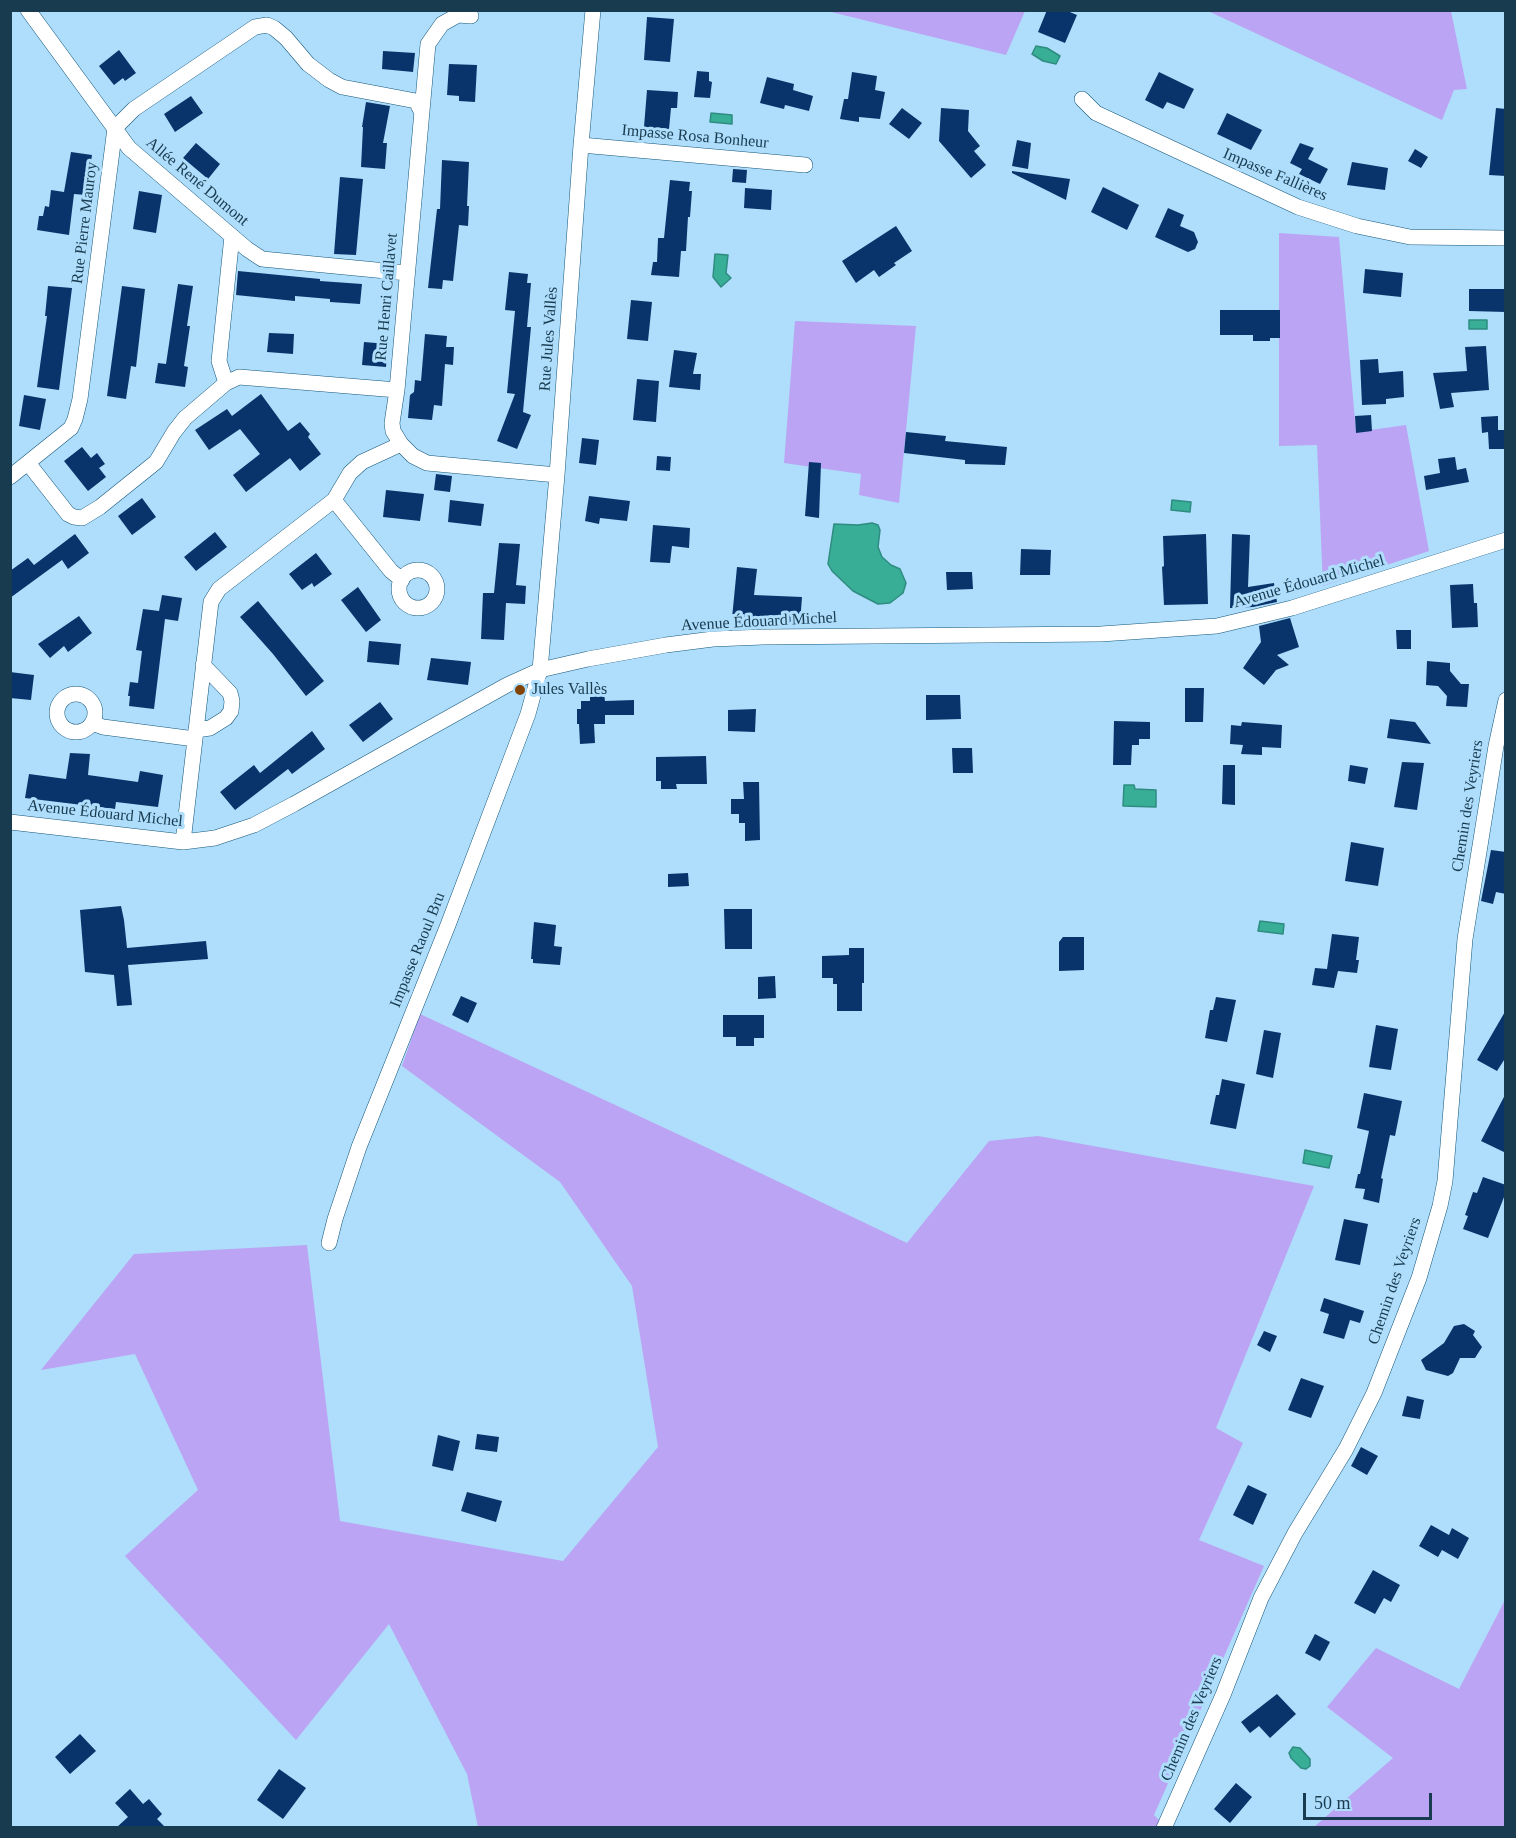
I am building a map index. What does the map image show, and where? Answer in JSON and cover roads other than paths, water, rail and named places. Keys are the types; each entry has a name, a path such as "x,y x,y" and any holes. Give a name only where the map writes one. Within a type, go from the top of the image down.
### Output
{"street":[{"name":"Allée René Dumont","path":"28,10 129,148 262,259 407,273"},
{"name":"Rue Jules Vallès","path":"540,670 593,10"},
{"name":"Rue Henri Caillavet","path":"401,444 393,431 392,423 397,390 428,44 442,24 459,15 471,16"},
{"path":"115,128 134,109 255,27 267,26 274,28 286,38 308,64 329,80 342,87 416,101 421,111"},
{"name":"Impasse Fallières","path":"1082,99 1096,113 1298,207 1357,226 1410,237 1506,238"},
{"name":"Rue Pierre Mauroy","path":"10,477 70,428 75,419 80,399 115,128"},
{"name":"Impasse Rosa Bonheur","path":"581,145 806,165"},
{"path":"226,383 219,361 232,236"},
{"path":"28,463 68,514 82,518 100,507 156,462 184,418 226,383 240,377 397,390"},
{"path":"183,842 211,602 219,590 334,500 350,473 362,462 401,444 413,456 427,463 557,475"},
{"path":"334,500 391,571 402,580"},
{"name":"Avenue Édouard Michel","path":"10,822 183,842 215,838 254,825 540,670 666,645 713,639 1101,634 1217,626 1292,608 1506,540"},
{"path":"92,723 103,727 195,735 210,729 226,718 231,711 232,700 230,693 203,665"},
{"name":"Impasse Raoul Bru","path":"329,1243 359,1147 448,925 511,759 528,714 540,670"},
{"name":"Chemin des Veyriers","path":"1164,1827 1223,1695 1261,1598 1295,1533 1346,1449 1369,1402 1419,1278 1440,1206 1444,1181 1465,939 1496,746 1506,700"}],"place":[{"name":"Jules Vallès","path":"520,690"}]}
